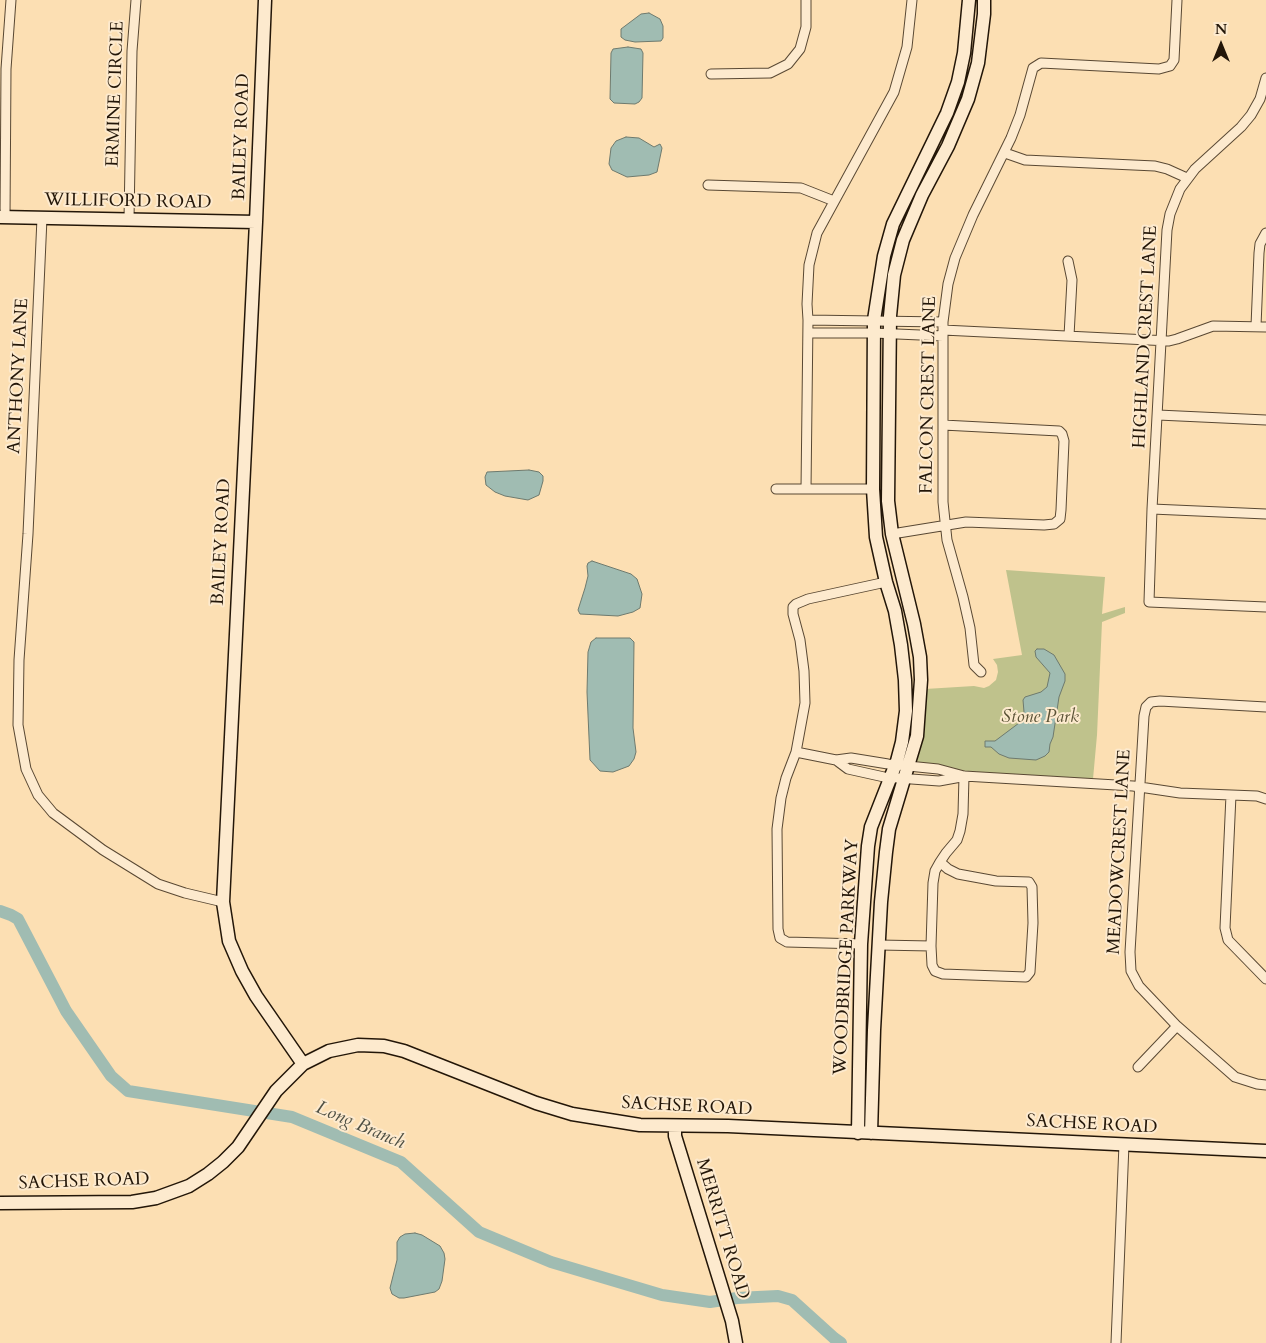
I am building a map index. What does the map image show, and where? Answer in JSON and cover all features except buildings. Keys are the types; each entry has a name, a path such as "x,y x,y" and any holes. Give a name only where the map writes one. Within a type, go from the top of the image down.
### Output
{"main road":[{"name":"BAILEY ROAD","path":"265,0 223,902 229,941 242,971 256,996 303,1064"},
{"name":"WOODBRIDGE PARKWAY","path":"871,1134 879,945 886,852 889,829 905,779 902,766 902,742 905,718 905,680 900,636 876,537 873,490 874,326 884,256 893,224 947,113 958,82 964,53 970,0"},
{"name":"WOODBRIDGE PARKWAY","path":"858,1133 861,944 865,876 871,827 891,778 902,766 917,736 921,680 920,657 914,624 892,534 888,501 890,320 894,275 903,240 922,195 948,146 968,99 978,63 984,0"},
{"name":"WILLIFORD ROAD","path":"2,218 256,222"},
{"name":"SACHSE ROAD","path":"0,1203 132,1202 161,1196 188,1186 208,1174 238,1147 276,1091 303,1064 329,1051 358,1045 384,1046 404,1051 536,1103 572,1114 640,1125 728,1126 1266,1151"},
{"name":"MERRITT ROAD","path":"675,1126 675,1136 732,1321 736,1343"}],"street":[{"path":"2,218 6,69 12,0"},
{"name":"ERMINE CIRCLE","path":"129,219 132,50 136,0"},
{"path":"711,74 770,73 788,64 800,49 806,27 806,0"},
{"path":"806,489 809,265 818,233 894,92 907,47 912,0"},
{"name":"FALCON CREST LANE","path":"982,672 974,665 968,619 948,540 943,502 943,329 948,284 960,244 1005,153 1020,115 1035,66 1041,63 1159,69 1170,66 1174,60 1177,0"},
{"name":"HIGHLAND CREST LANE","path":"1266,78 1260,99 1251,115 1241,127 1187,178 1180,189 1170,214 1167,230 1149,602 1266,607"},
{"path":"1005,153 1025,160 1155,166 1187,178"},
{"path":"708,185 801,188 834,201"},
{"name":"ANTHONY LANE","path":"42,218 28,534 19,660 18,726 26,769 38,795 53,813 103,850 158,884 223,902"},
{"path":"1256,326 1259,253 1260,244 1266,233"},
{"path":"1068,261 1072,280 1069,336"},
{"path":"808,320 874,326 890,334 943,329"},
{"path":"808,333 874,326 890,320 943,329 1162,341 1177,339 1213,326 1266,327"},
{"path":"1158,415 1266,420"},
{"path":"892,534 975,522 1044,525 1057,522 1061,516 1064,441 1062,434 1054,430 943,425"},
{"path":"776,489 873,490"},
{"path":"1152,509 1266,514"},
{"path":"861,944 786,942 780,938 777,829 786,778 796,752 805,703 800,640 793,607 808,598 886,582"},
{"name":"MEADOWCREST LANE","path":"1266,707 1160,701 1150,702 1144,710 1130,952 1131,971 1139,986 1178,1026 1235,1077 1266,1085"},
{"path":"796,752 836,760 851,758 902,766 938,769 964,776 1140,786 1180,793 1257,796 1266,799"},
{"path":"836,760 848,769 891,778 939,781 964,776"},
{"path":"940,862 958,874 996,881 1029,882 1032,886 1030,972 1026,977 943,974 935,971 932,965 933,883 935,871 940,862 946,853 957,840 960,831 963,814 964,776"},
{"path":"1232,795 1225,928 1228,940 1266,980"},
{"path":"879,945 931,946"},
{"path":"1138,1067 1178,1026"},
{"path":"1116,1343 1124,1144"}],"green space":[{"name":"Stone Park","path":"1006,570 1105,577 1102,614 1125,607 1125,613 1102,622 1093,779 960,772 918,763 925,689 974,686 984,688 996,680 997,665 993,659 1022,655"}],"water":[{"path":"649,13 660,19 663,26 663,38 661,41 635,42 621,37 621,29 641,14"},
{"path":"628,47 641,49 643,53 642,98 635,104 614,103 610,99 611,53 613,49"},
{"path":"626,137 639,138 654,147 660,144 662,148 657,172 649,175 627,177 612,170 609,164 611,148 616,141"},
{"path":"529,470 539,472 543,476 543,481 539,495 528,500 505,496 495,492 486,485 485,477 487,472"},
{"path":"592,561 631,574 637,579 642,594 640,608 618,616 580,614 578,610 588,576 587,566"},
{"path":"596,638 630,638 634,642 633,728 636,752 629,766 613,772 600,771 590,760 587,692 588,652 591,642"},
{"path":"1037,649 1044,649 1054,655 1065,674 1065,681 1059,697 1053,737 1049,752 1045,756 1036,760 1009,758 999,754 991,747 985,747 985,741 995,741 1019,723 1024,712 1023,700 1025,697 1041,692 1047,687 1050,673 1036,657 1035,651"},
{"path":"415,1233 440,1246 444,1253 442,1281 439,1289 435,1292 399,1298 392,1294 390,1288 397,1260 397,1242 405,1234"}],"waterway":[{"name":"Long Branch","path":"0,911 18,919 66,1011 111,1076 128,1091 292,1117 401,1162 479,1232 551,1262 662,1295 710,1302 737,1298 778,1296 792,1300 841,1343"}]}
